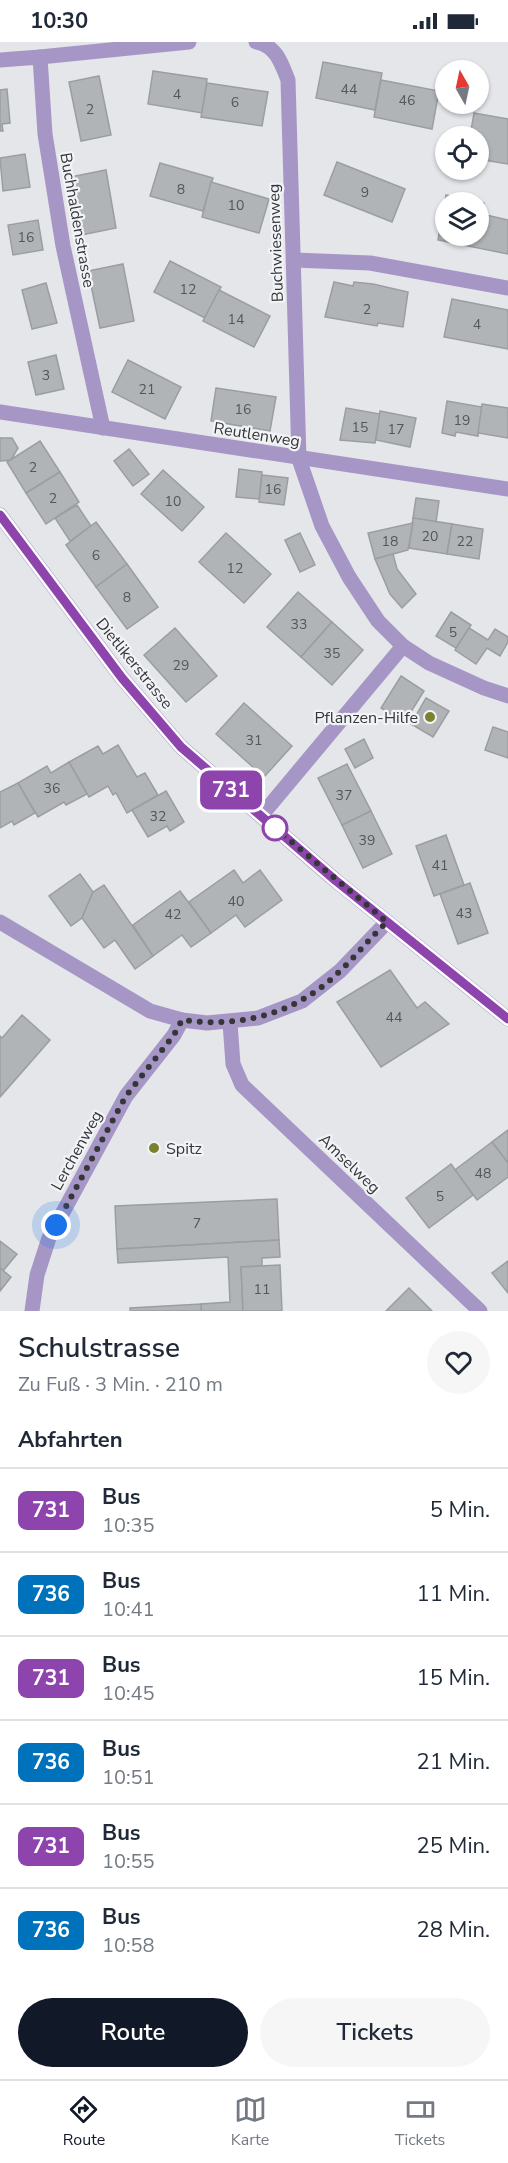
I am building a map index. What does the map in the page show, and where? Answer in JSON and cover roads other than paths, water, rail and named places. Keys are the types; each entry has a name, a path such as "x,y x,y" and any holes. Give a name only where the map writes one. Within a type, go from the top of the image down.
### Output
{"street":[{"path":"0,60 189,42"},
{"name":"Buchwiesenweg","path":"262,43 278,55 288,80 299,459 322,526 349,577 378,621 403,646 440,668 508,696"},
{"name":"Buchhaldenstrasse","path":"40,57 45,134 63,246 102,428"},
{"path":"294,260 370,263 508,288"},
{"name":"Reutlenweg","path":"0,412 508,489"},
{"name":"Dietlikerstrasse","path":"0,515 122,678 177,742 387,922 508,1019"},
{"path":"261,816 403,646"},
{"path":"0,922 150,1011 182,1020 230,1023 258,1018 302,1001 340,971 387,922"},
{"name":"Lerchenweg","path":"32,1311 37,1275 49,1238 126,1096 174,1035 182,1020"},
{"name":"Amselweg","path":"230,1023 233,1064 242,1084 480,1311"}],"place":[{"name":"Pflanzen-Hilfe","path":"430,717"},
{"name":"Spitz","path":"154,1148"}]}
